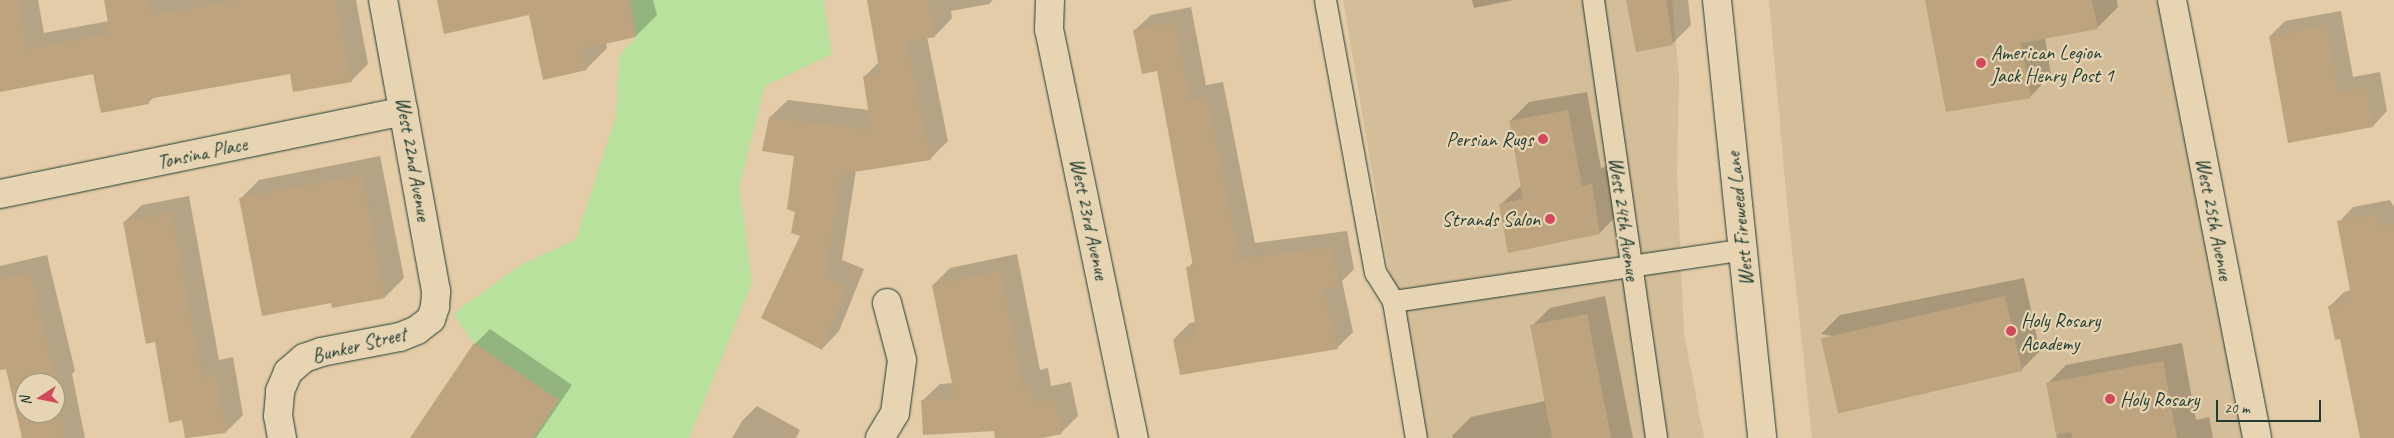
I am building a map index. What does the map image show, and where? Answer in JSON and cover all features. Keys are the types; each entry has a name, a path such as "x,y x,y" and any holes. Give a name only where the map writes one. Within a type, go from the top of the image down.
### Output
{"street":[{"name":"West 22nd Avenue","path":"383,0 436,291 435,307 431,319"},
{"name":"West 23rd Avenue","path":"1050,0 1049,29 1134,438"},
{"name":"West Fireweed Lane","path":"1717,0 1762,438"},
{"name":"West 25th Avenue","path":"2172,0 2257,438"},
{"name":"Tonsina Place","path":"0,194 404,111"},
{"path":"880,438 896,413 902,360 887,303"},
{"name":"Bunker Street","path":"282,438 278,416 280,390 288,372 304,358 321,352 400,337 417,330 431,319"}],"lane":[{"path":"1325,0 1375,272 1393,301 1416,438"},
{"name":"West 24th Avenue","path":"1593,0 1656,438"},
{"path":"1393,301 1744,250"}],"shaded area":[{"path":"1343,0 1672,0 1679,75 1677,173 1684,334 1704,438 1417,438"},
{"name":"Holy Rosary Academy","path":"1769,0 2157,0 2243,438 1812,438 1787,203"}],"green space":[{"path":"631,0 823,0 832,54 765,86 739,186 752,283 689,438 533,438 558,400 474,343 453,314 519,266 576,239 616,116 619,56 636,37"}],"building":[{"path":"0,0 18,0 27,49 110,34 104,0 148,0 152,15 239,0 336,0 352,82 293,92 290,74 148,99 149,104 101,113 93,74 0,92"},
{"path":"437,0 628,0 636,37 582,49 587,70 543,80 529,15 444,34"},
{"path":"867,0 928,0 935,37 907,42 931,160 841,174 825,277 847,287 822,350 761,318 800,236 791,233 795,212 787,209 794,156 762,151 769,117 871,130 863,76 880,73"},
{"path":"1626,0 1666,0 1673,45 1636,52"},
{"name":"American Legion Jack Henry Post 1","path":"1925,0 2092,0 2098,29 2021,43 2031,98 1946,112"},
{"path":"1175,22 1190,101 1207,97 1240,259 1331,247 1339,286 1324,289 1338,349 1180,375 1173,339 1197,335 1186,267 1193,266 1157,71 1142,74 1133,30"},
{"path":"2327,25 2338,91 2366,86 2373,127 2288,143 2269,36"},
{"path":"1568,110 1582,186 1592,184 1600,234 1508,253 1499,204 1523,199 1509,121"},
{"path":"362,175 385,298 332,308 331,303 262,316 239,198"},
{"path":"172,213 202,377 216,374 226,433 185,438 182,420 169,423 155,342 146,344 123,222"},
{"path":"2375,214 2382,226 2394,224 2394,438 2360,438 2340,339 2335,340 2328,306 2352,301 2337,221"},
{"path":"1000,270 1023,386 1031,385 1034,402 1055,398 1062,434 1042,438 995,438 994,431 923,435 921,400 955,398 932,285"},
{"path":"30,272 54,373 15,373 15,408 6,369 0,370 0,279"},
{"path":"2005,296 2022,371 1838,414 1821,339"},
{"path":"1587,314 1611,438 1552,438 1530,325"},
{"path":"474,343 559,400 533,438 410,438"},
{"name":"Holy Rosary","path":"2163,361 2177,438 2072,438 2071,432 2056,435 2046,383"},
{"path":"19,423 61,423 64,438 22,438"}],"place":[{"name":"American Legion Jack Henry Post 1","path":"1981,63"},
{"name":"Persian Rugs","path":"1543,139"},
{"name":"Strands Salon","path":"1550,219"},
{"name":"Holy Rosary Academy","path":"2011,331"},
{"name":"Holy Rosary","path":"2110,399"}]}
